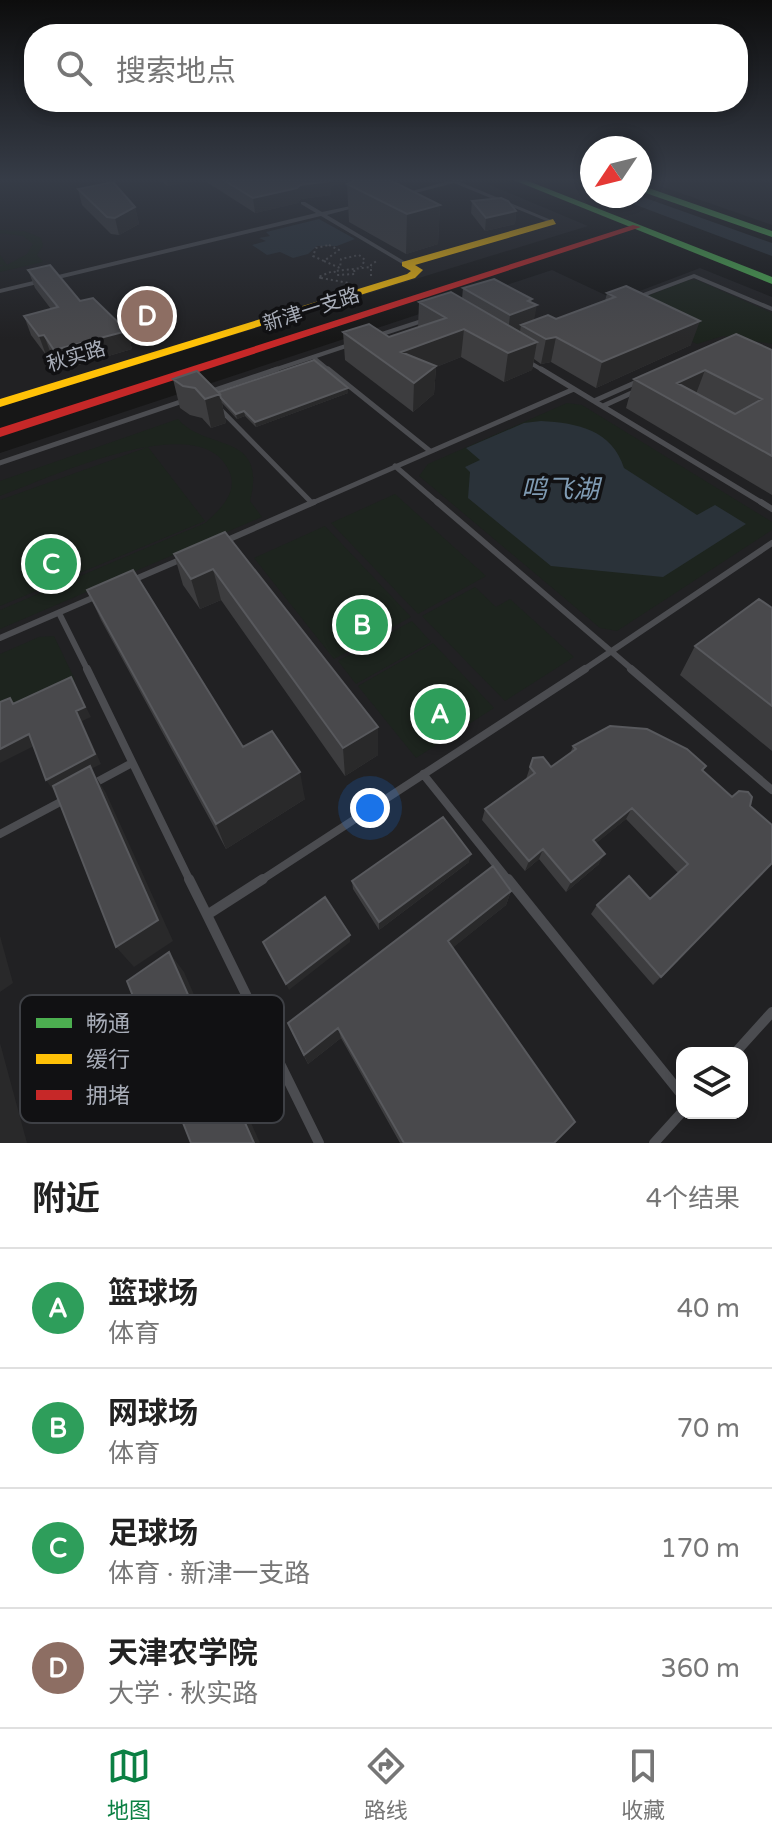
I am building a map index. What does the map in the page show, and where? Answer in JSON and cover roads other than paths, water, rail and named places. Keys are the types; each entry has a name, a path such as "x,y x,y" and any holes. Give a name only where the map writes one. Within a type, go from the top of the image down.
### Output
{"main road":[{"path":"406,264 517,232"},
{"name":"新津一支路","path":"0,433 620,232"},
{"path":"649,232 772,281"},
{"path":"667,232 772,270"},
{"name":"秋实路","path":"0,403 411,276 418,270 406,264"}],"street":[{"path":"0,291 246,232"},
{"path":"353,232 406,264"}],"lane":[{"path":"636,298 694,276 772,309"},
{"path":"372,337 432,317"},
{"path":"312,503 205,394 358,342"},
{"path":"519,356 772,509"},
{"path":"313,357 430,451"},
{"path":"594,401 651,376"},
{"path":"603,406 645,387"},
{"path":"213,546 574,389"},
{"path":"0,463 190,399"},
{"path":"395,466 772,790"},
{"path":"207,915 612,652 772,543"},
{"path":"129,582 185,558"},
{"path":"0,638 101,594"},
{"path":"59,613 246,995"},
{"path":"0,834 132,763"},
{"path":"423,774 676,1088"},
{"path":"740,1047 772,1012"},
{"path":"284,1072 319,1143"},
{"path":"654,1143 676,1119"}],"water":[{"path":"266,232 343,232 355,239 337,246 317,246 308,254 293,258 280,252 267,255 252,245 266,241 259,238 270,236"},
{"path":"709,232 742,232 772,243 772,256"},
{"name":"鸣飞湖","path":"541,421 592,431 611,445 624,468 697,515 715,505 746,524 663,577 551,566 468,498 470,472 465,467 480,460 466,448 524,423"}],"place":[{"name":"天津农学院","path":"147,316"},
{"name":"足球场","path":"51,564"},
{"name":"网球场","path":"362,625"},
{"name":"篮球场","path":"440,714"}]}
